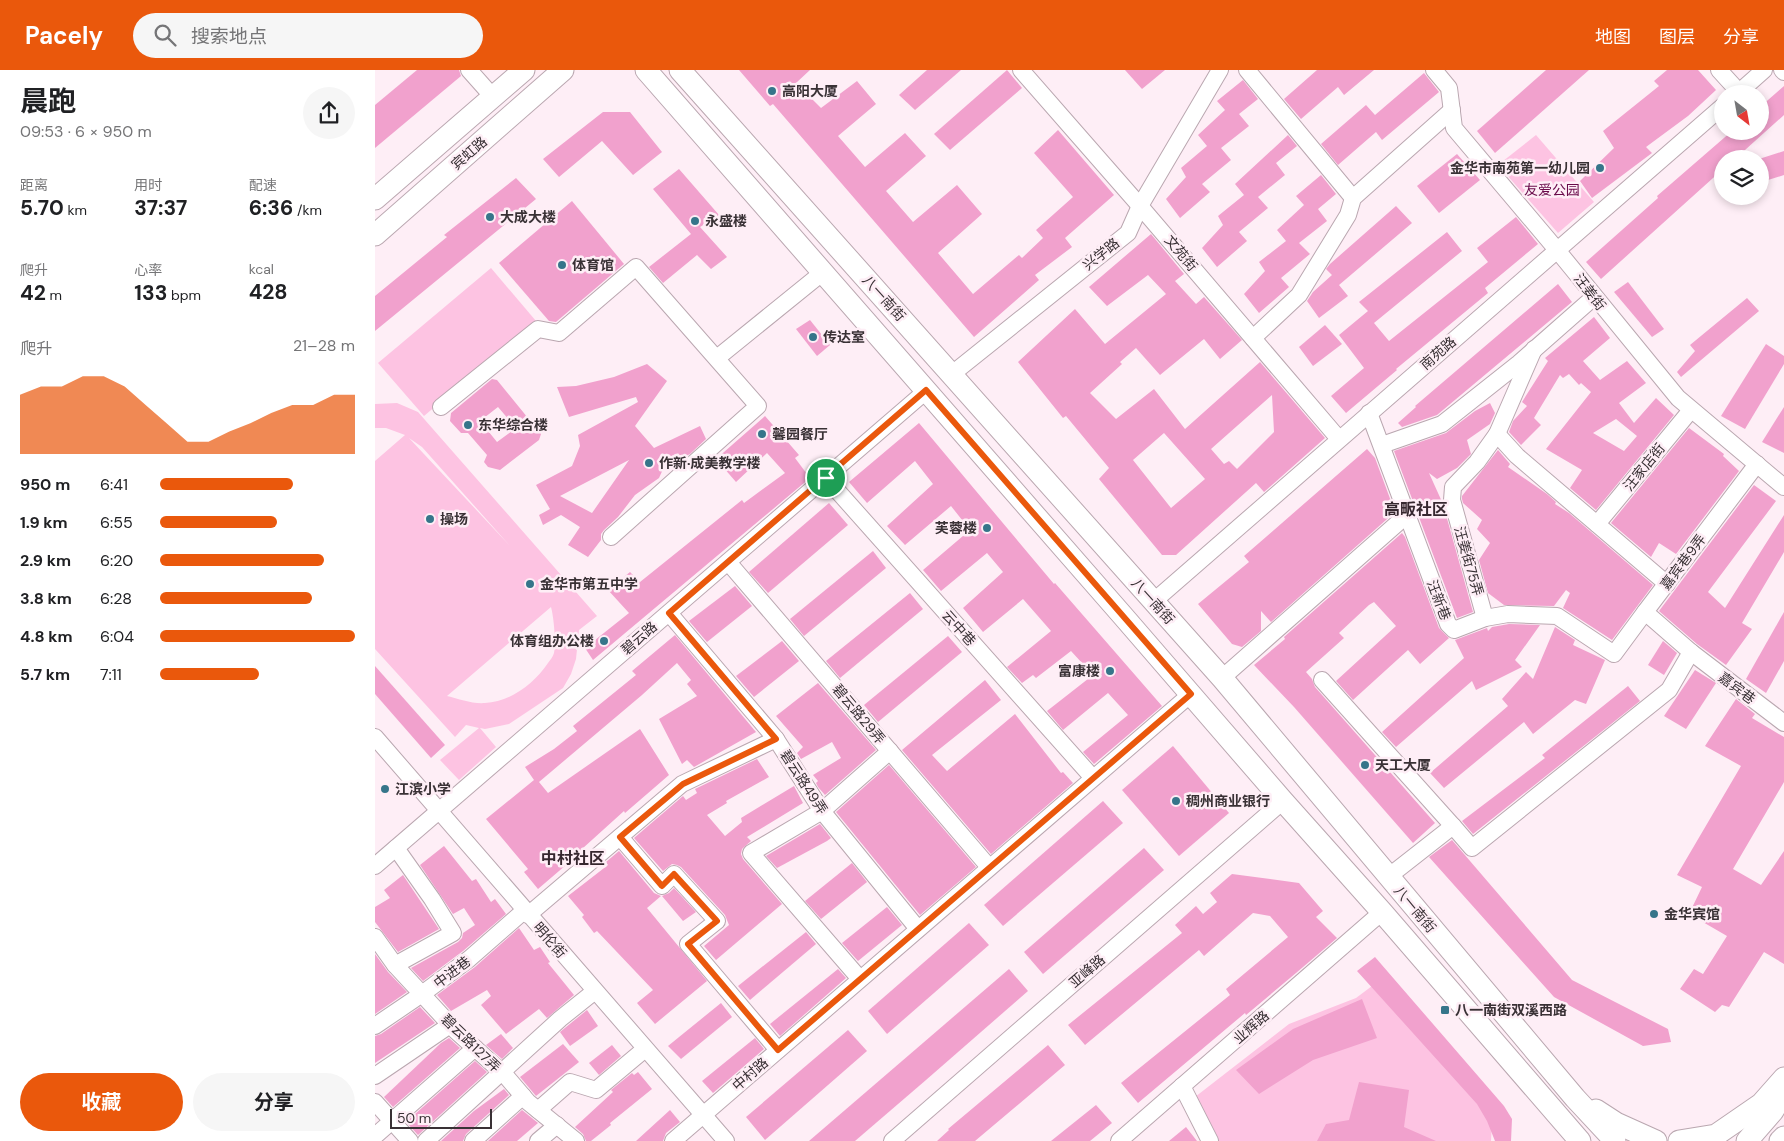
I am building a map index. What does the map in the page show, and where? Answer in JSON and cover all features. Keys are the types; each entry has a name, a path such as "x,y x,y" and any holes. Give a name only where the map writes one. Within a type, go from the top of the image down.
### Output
{"main road":[{"name":"宾虹路","path":"378,191 524,70"},
{"name":"宾虹路","path":"375,235 563,70"},
{"name":"八一南街","path":"646,70 1382,912 1577,1138"},
{"name":"八一南街","path":"680,70 1222,678 1575,1098 1615,1141"},
{"path":"1679,1141 1716,1135 1761,1104 1784,1078"},
{"path":"1747,1141 1773,1111 1784,1091"},
{"path":"1575,1098 1616,1123 1655,1141"}],"street":[{"path":"469,70 493,97"},
{"name":"文苑街","path":"1021,70 1339,439"},
{"name":"兴学路","path":"952,374 1128,232 1140,206 1220,70"},
{"path":"1247,70 1353,198"},
{"path":"1719,70 1731,85"},
{"path":"1747,85 1764,70"},
{"name":"汪姜街","path":"1443,74 1449,88 1454,128 1557,250 1677,398 1784,487"},
{"path":"1253,338 1299,295 1347,215 1353,198 1452,110"},
{"name":"南苑路","path":"1153,601 1714,114"},
{"path":"441,408 539,329 559,333 636,266 757,406 611,537"},
{"path":"717,358 822,273"},
{"path":"1382,445 1443,424 1594,297"},
{"name":"汪姜街75弄","path":"1485,618 1452,500 1453,487 1477,462 1497,434 1534,349"},
{"name":"碧云路","path":"375,866 926,390"},
{"name":"汪家店街","path":"1597,524 1691,410"},
{"name":"汪新巷","path":"1369,413 1448,624 1455,630 1485,618 1508,614 1557,616 1614,654 1645,612"},
{"path":"1497,434 1517,456 1667,584"},
{"name":"嘉宾巷9弄","path":"1645,612 1757,464"},
{"name":"云中巷","path":"826,478 1093,778"},
{"path":"1222,678 1408,514"},
{"name":"碧云路29弄","path":"728,562 989,867"},
{"path":"1322,680 1472,848 1669,690 1691,652 1645,612"},
{"name":"碧云路49弄","path":"669,613 776,739 822,811 918,929"},
{"name":"嘉宾巷","path":"1691,652 1784,723"},
{"name":"中村路","path":"673,1141 1191,694"},
{"name":"明伦街","path":"375,737 726,1141"},
{"name":"中进巷","path":"375,1026 469,960 683,784 776,739"},
{"path":"860,979 751,853 822,811 890,752"},
{"name":"亚峰路","path":"892,1141 1283,801"},
{"path":"1388,877 1453,826"},
{"path":"620,837 662,886 674,874 717,921 688,944 778,1050"},
{"path":"395,966 453,933 396,848"},
{"name":"业辉路","path":"1119,1141 1382,912"},
{"name":"碧云路127弄","path":"375,937 395,966 450,1025 501,1072 538,1110 577,1141"},
{"path":"426,1141 501,1072 595,991"},
{"path":"376,1073 450,1025"},
{"path":"375,1136 475,1048"},
{"path":"538,1110 570,1082 596,1090 645,1048"},
{"path":"1183,1086 1210,1141"},
{"path":"473,1141 523,1096"},
{"path":"375,1102 410,1141"},
{"path":"538,1141 557,1125"}],"green space":[{"name":"友爱公园","path":"1536,135 1594,202 1558,233 1498,165"},
{"path":"491,268 536,321 424,416 378,363"},
{"name":"操场","path":"397,403 418,412 597,616 579,630 576,659 571,674 563,688 509,724 485,729 480,728 496,747 459,780 440,760 479,728 466,725 455,737 375,649 375,461 405,435 386,428 375,428 375,404","holes":["409,438 422,447 511,547","551,607 555,643 554,653 542,671 529,685 512,695 494,702 475,703 447,696"]},
{"path":"1384,977 1493,1104 1491,1141 1218,1141 1195,1097 1289,1024 1356,998"}],"building":[{"path":"417,70 459,70 461,76 375,148 375,105"},
{"path":"739,70 810,70 796,83 821,108 857,81 876,104 838,136 865,167 905,133 926,156 886,191 913,222 957,185 982,214 938,253 973,294 1019,255 1022,258 1043,238 1036,230 1073,197 1034,153 1058,130 1114,195 1065,238 1072,247 1035,275 1039,280 974,337 773,104 770,106"},
{"path":"927,70 961,70 915,110 899,95"},
{"path":"1007,70 1022,88 950,150 934,134"},
{"path":"1125,70 1165,70 1142,89"},
{"path":"1317,70 1374,70 1344,95 1338,87 1301,119 1284,99"},
{"path":"1546,70 1589,70 1495,153 1477,131"},
{"path":"1667,70 1698,70 1714,88 1714,92 1688,116 1646,147 1652,153 1592,198 1580,181 1614,148 1603,131 1659,86 1654,81"},
{"path":"1424,73 1439,92 1382,140 1376,132 1338,165 1321,144 1366,105 1375,115"},
{"path":"1243,80 1258,99 1239,114 1249,126 1221,148 1231,160 1202,184 1210,192 1180,218 1166,199 1186,177 1181,168 1207,146 1198,135 1225,110 1217,101"},
{"path":"1784,86 1784,115 1769,128 1769,99"},
{"path":"603,112 630,112 662,152 633,175 602,141 559,177 543,159"},
{"path":"1288,135 1297,146 1276,163 1285,175 1258,197 1268,208 1239,232 1247,241 1217,267 1202,248 1223,225 1218,216 1244,195 1235,184"},
{"path":"1722,140 1756,140 1745,150 1714,150 1714,177 1601,279 1586,262 1658,198 1657,196"},
{"path":"1784,151 1784,175 1769,180 1769,156"},
{"path":"1457,154 1480,180 1439,213 1417,186"},
{"name":"永盛楼","path":"679,169 719,215 700,227 727,257 711,269 697,255 663,283 649,267 691,234 653,189"},
{"path":"1321,175 1336,194 1318,209 1327,221 1299,243 1310,254 1281,278 1289,287 1259,313 1244,294 1265,271 1259,262 1286,241 1277,230 1304,205 1296,196"},
{"path":"516,178 536,199 375,331 375,296 447,237 444,235"},
{"name":"体育馆","path":"572,201 624,264 556,322 549,321 499,263"},
{"path":"1396,206 1412,223 1339,285 1348,296 1319,318 1307,301 1313,292 1332,275 1326,269"},
{"path":"1516,217 1538,244 1485,288 1488,293 1346,413 1331,396 1364,368 1339,335 1368,311 1359,302 1447,232 1462,251 1374,323 1389,341 1488,262 1477,248"},
{"path":"1151,234 1184,274 1175,281 1196,304 1204,297 1242,340 1220,359 1204,339 1160,375 1136,348 1120,362 1122,364 1090,393 1116,419 1154,389 1185,429 1260,362 1325,438 1264,492 1256,483 1176,555 1162,555 1099,479 1109,468 1066,416 1063,418 1018,362 1075,309 1105,344 1166,294 1148,275 1107,306 1089,287","holes":["1272,395 1274,432 1237,469 1229,461 1224,464 1211,449","1164,433 1205,479 1171,508 1133,460"]},
{"path":"1628,282 1664,329 1652,337 1614,292"},
{"path":"1558,284 1572,302 1437,415 1402,427 1398,423 1415,406"},
{"path":"1747,298 1759,311 1681,377 1677,372 1695,351 1690,345"},
{"path":"1594,317 1610,338 1583,361 1600,380 1627,361 1646,383 1619,403 1634,423 1656,398 1674,415 1596,510 1570,488 1582,470 1546,449 1591,392 1581,383 1579,385 1569,374 1563,378 1560,375 1534,418 1541,425 1521,445 1509,432 1513,421 1527,406 1522,402 1548,361 1545,358","holes":["1616,419 1637,436 1624,451 1593,433"]},
{"name":"传达室","path":"810,320 830,345 817,356 796,329"},
{"path":"1325,325 1342,344 1313,366 1299,347"},
{"path":"1766,344 1784,356 1784,364 1745,429 1721,416"},
{"name":"作新·成美教学楼","path":"647,364 667,381 635,426 654,448 700,426 706,439 690,454 664,467 659,478 635,495 618,517 604,530 601,534 601,540 588,557 568,545 580,527 561,515 543,525 539,515 550,509 536,485 572,466 580,446 578,435 638,402 636,397 569,417 557,387 576,386 614,377","holes":["629,460 592,513 560,496"]},
{"name":"东华综合楼","path":"492,379 497,380 541,434 539,440 500,470 488,467 484,462 487,455 468,433 461,433 450,421 451,413","holes":["498,407 516,428 497,442 480,421"]},
{"path":"1490,403 1495,413 1490,424 1467,440 1471,454 1457,468 1437,479 1429,473 1443,504 1473,612 1457,618 1394,451 1446,433 1475,411"},
{"path":"1784,407 1784,453 1762,442"},
{"path":"765,416 799,455 795,458 810,478 593,660 585,648 629,613 608,590 630,572 640,582 742,500 744,503 785,473 767,453 736,482 716,459"},
{"path":"919,423 1054,584 1162,706 1094,764 1083,752 1128,715 1108,693 1063,730 1047,711 1093,675 1071,651 1036,678 1033,675 1022,683 1007,667 1051,631 1023,599 983,632 963,608 1003,572 987,553 941,591 923,570 970,530 951,506 905,545 887,526 933,484 915,461 867,503 849,482"},
{"path":"1689,428 1724,454 1723,456 1739,471 1676,554 1659,543 1651,557 1611,523"},
{"path":"1367,449 1375,458 1395,512 1271,622 1261,611 1261,631 1242,647 1232,644 1198,604 1249,562 1244,556"},
{"path":"1498,450 1510,464 1508,467 1547,494 1556,502 1555,504 1569,513 1653,585 1612,640 1563,608 1570,593 1566,590 1554,606 1504,605 1488,593 1479,560 1490,543 1477,529 1482,520 1463,503 1462,496"},
{"path":"1754,485 1776,501 1708,592 1725,608 1784,515 1784,552 1742,623 1752,629 1726,665 1697,644 1659,611"},
{"path":"829,503 848,525 768,593 749,572"},
{"path":"1402,533 1439,628 1449,638 1420,664 1408,650 1353,700 1336,681 1396,626 1374,602 1339,633 1344,638 1306,672 1312,679 1315,687 1435,823 1413,843 1294,707 1254,665"},
{"path":"873,551 886,568 804,636 790,619"},
{"path":"735,586 752,606 707,642 689,621"},
{"path":"910,593 923,609 840,678 826,661"},
{"path":"1784,612 1784,661 1766,693 1746,679"},
{"path":"1509,624 1540,625 1515,660 1522,667 1476,690 1472,681 1396,747 1382,732 1464,658 1455,640 1487,628 1488,631 1492,627"},
{"path":"1555,627 1575,640 1573,645 1605,660 1586,704 1575,700 1533,734 1524,722 1444,788 1430,773 1508,706 1502,699 1526,672 1533,679"},
{"path":"675,635 756,732 694,767 687,760 682,764 659,719 697,696 687,684 691,680 677,663 539,782 548,793 640,729 669,775 625,813 624,811 538,889 524,872 528,869 486,819 534,780 525,767 554,749 577,731 573,726 636,675 632,671"},
{"path":"948,636 962,652 878,722 864,705"},
{"path":"782,641 799,661 754,697 736,676"},
{"path":"1663,641 1677,653 1664,675 1648,665"},
{"path":"375,666 445,745 431,758 375,694"},
{"path":"1695,670 1716,683 1686,729 1664,716"},
{"path":"985,680 1001,700 932,755 947,771 1015,714 1061,773 1063,772 1073,783 991,854 902,750"},
{"path":"818,683 876,750 825,795 818,787 816,783 818,781 813,775 841,758 832,742 801,759 797,753 803,747 776,716"},
{"path":"1628,686 1640,701 1473,834 1462,821 1545,758 1542,755"},
{"path":"1736,699 1755,714 1752,718 1784,737 1784,782 1733,869 1761,885 1784,851 1784,964 1764,952 1729,1007 1722,1005 1715,1012 1680,989 1694,969 1703,974 1727,936 1689,914 1702,887 1677,875 1741,766 1705,746"},
{"name":"稠州商业银行","path":"1173,746 1229,813 1179,856 1122,790"},
{"path":"757,759 769,777 726,801 727,803 707,815 725,836 742,822 741,818 794,786 803,803 747,837 751,841 742,849 743,859 782,904 716,960 704,946 729,925 725,915 681,867 672,864 663,871 634,838 683,796 686,800 697,793 695,789"},
{"path":"889,765 976,867 920,915 836,812"},
{"path":"1103,801 1123,823 1003,926 984,905"},
{"path":"820,824 831,838 827,841 777,868 766,856"},
{"path":"1452,840 1572,980 1668,1029 1671,1042 1643,1046 1554,997 1429,857"},
{"path":"444,846 472,881 476,879 491,902 495,899 506,914 463,951 423,981 411,968 458,942 462,938 463,933 475,925 464,908 453,914 420,865"},
{"path":"1144,848 1164,870 1043,974 1024,952"},
{"path":"619,851 654,893 661,896 647,908 707,981 655,1024 637,1003 653,990 597,931 594,933 582,917 584,915 568,896 608,865 606,862"},
{"path":"852,863 867,882 821,919 805,901"},
{"path":"1232,874 1299,883 1323,911 1316,917 1337,938 1138,1103 1121,1083 1230,995 1226,989 1288,937 1270,916 1253,913 1204,956 1199,950 1085,1045 1068,1025 1182,933 1175,925 1196,906 1203,914 1217,902 1210,893"},
{"path":"403,875 439,929 398,952 375,922 375,907 390,898 384,890"},
{"path":"674,888 696,912 683,921 662,896"},
{"path":"887,907 902,925 858,961 842,943"},
{"path":"969,923 989,945 887,1034 868,1011"},
{"path":"519,928 534,950 540,947 550,962 548,963 574,995 547,1018 539,1009 506,1034 481,1005 491,996 487,990 451,1011 437,995 475,967"},
{"path":"806,932 816,944 750,1000 738,986"},
{"path":"375,954 388,972 407,992 375,1014"},
{"path":"1375,957 1504,1106 1512,1119 1511,1141 1495,1141 1487,1121 1477,1104 1357,971"},
{"path":"838,969 846,978 780,1036 770,1024"},
{"path":"1009,969 1028,991 926,1080 855,1141 809,1141"},
{"path":"1362,999 1377,1038 1313,1060 1259,1094 1236,1070 1293,1029"},
{"path":"721,1003 732,1017 681,1059 668,1046"},
{"path":"420,1007 435,1023 375,1063 375,1036 381,1034"},
{"path":"587,1010 598,1026 570,1046 560,1032"},
{"path":"848,1030 867,1051 765,1140 746,1117"},
{"path":"501,1034 513,1048 502,1059 486,1045"},
{"path":"449,1038 460,1048 393,1107 384,1097 441,1043"},
{"path":"755,1038 764,1049 713,1093 702,1081"},
{"path":"563,1044 579,1062 536,1096 520,1077"},
{"path":"612,1045 621,1056 599,1075 589,1063"},
{"path":"1048,1045 1065,1065 975,1141 937,1141 948,1129"},
{"path":"475,1061 487,1072 418,1135 406,1122"},
{"path":"638,1072 652,1089 591,1141 586,1141 583,1134 575,1127 613,1092 611,1090 632,1073 634,1075"},
{"path":"1359,1082 1409,1090 1404,1127 1436,1141 1317,1141 1326,1124 1349,1120"},
{"path":"504,1089 509,1095 466,1134 463,1141 441,1141 474,1111"},
{"path":"1096,1105 1112,1123 1090,1141 1051,1141"},
{"path":"522,1110 538,1123 517,1141 488,1141"},
{"path":"670,1110 680,1122 666,1133 663,1141 636,1141"},
{"path":"1186,1127 1197,1141 1169,1141"}],"place":[{"name":"高阳大厦","path":"772,91"},
{"name":"金华市南苑第一幼儿园","path":"1600,168"},
{"name":"大成大楼","path":"490,217"},
{"name":"永盛楼","path":"695,221"},
{"name":"体育馆","path":"562,265"},
{"name":"传达室","path":"813,337"},
{"name":"东华综合楼","path":"468,425"},
{"name":"馨园餐厅","path":"762,434"},
{"name":"作新·成美教学楼","path":"649,463"},
{"name":"操场","path":"430,519"},
{"name":"芙蓉楼","path":"987,528"},
{"name":"金华市第五中学","path":"530,584"},
{"name":"体育组办公楼","path":"604,641"},
{"name":"富康楼","path":"1110,671"},
{"name":"天工大厦","path":"1365,765"},
{"name":"江滨小学","path":"385,789"},
{"name":"稠州商业银行","path":"1176,801"},
{"name":"金华宾馆","path":"1654,914"},
{"name":"八一南街双溪西路","path":"1445,1010"}],"district":[{"name":"高畈社区","path":"1416,509"},
{"name":"中村社区","path":"573,858"}],"route":[{"path":"926,390 1191,694 778,1050 688,944 717,921 674,874 662,886 620,837 683,784 776,739 669,613 826,478 926,390"}]}
